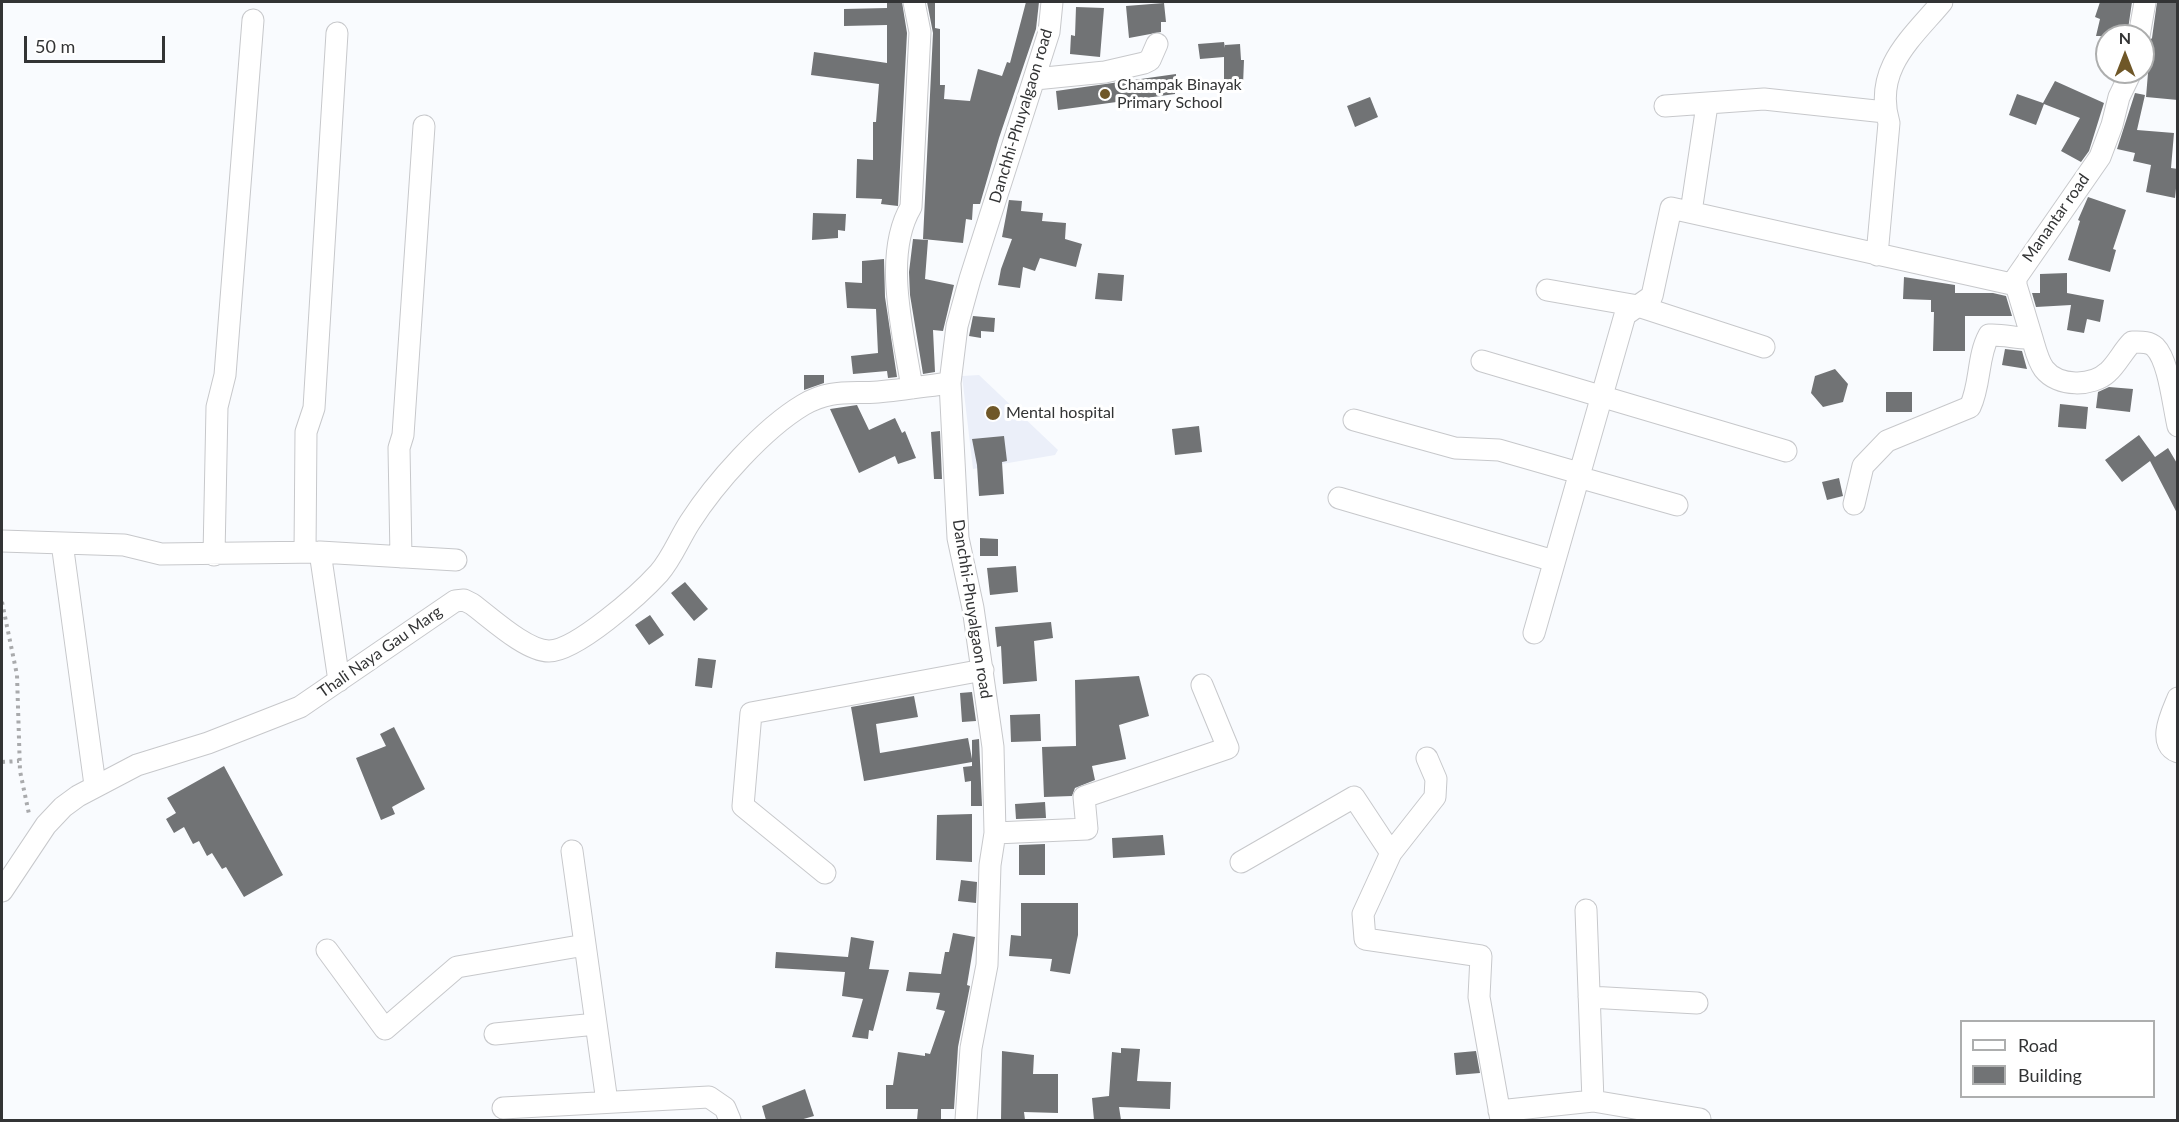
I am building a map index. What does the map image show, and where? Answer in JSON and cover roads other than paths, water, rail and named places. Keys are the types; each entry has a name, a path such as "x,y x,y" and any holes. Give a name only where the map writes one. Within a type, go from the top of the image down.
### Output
{"street":[{"path":"912,388 905,351 897,251 899,230 911,207 920,32 914,2"},
{"name":"Danchhi-Phuyalgaon road","path":"966,1120 971,1048 987,965 990,865 995,833 993,747 983,670 958,538 950,383 957,326 1049,32 1052,2"},
{"path":"1877,255 1888,123 1886,112 1888,70 1942,2"},
{"path":"2141,24 2145,2"},
{"path":"214,555 218,406 225,375 253,20"},
{"path":"337,33 314,408 306,432 313,552 339,681"},
{"path":"1035,79 1105,72 1144,63 1150,60 1157,44"},
{"name":"Manantar road","path":"2016,285 2022,267 2100,157 2125,84"},
{"path":"1665,106 1707,105 1764,99 1886,112"},
{"path":"1691,212 1707,105"},
{"path":"401,557 399,448 404,435 424,126"},
{"path":"1533,633 1625,315 1652,296 1671,208 2016,285 2042,368 2052,378 2079,383 2092,381 2109,372 2132,342 2143,341 2154,345 2163,358 2178,426"},
{"path":"1547,290 1638,306 1764,347"},
{"path":"1854,504 1863,466 1887,441 1970,407 1976,394 1984,345 1989,335 2002,335 2022,340 2032,338"},
{"path":"1482,361 1785,451"},
{"name":"Thali Naya Gau Marg","path":"2,891 42,832 63,807 95,785 137,765 279,717 315,698 403,634 455,601 464,600 472,604 534,648 550,651 569,647 636,596 659,573 705,502 752,446 787,415 818,398 837,392 874,392 950,383"},
{"path":"1354,420 1455,448 1499,450 1677,505"},
{"path":"1339,498 1554,561"},
{"path":"2,541 124,545 161,554 313,552 456,560"},
{"path":"62,543 95,785"},
{"path":"825,873 744,806 751,713 983,670"},
{"path":"995,833 1087,829 1084,797 1228,748 1202,685"},
{"path":"2178,698 2166,737 2169,746 2178,752"},
{"path":"1426,758 1436,779 1435,796 1392,853 1363,914 1365,939 1481,956 1479,996 1500,1116 1593,1101 1700,1119"},
{"path":"1241,862 1354,797 1392,853"},
{"path":"573,851 607,1102"},
{"path":"1586,910 1593,1101"},
{"path":"327,950 385,1029 457,967 585,945"},
{"path":"1589,997 1697,1003"},
{"path":"495,1034 596,1024"},
{"path":"503,1108 524,1113 607,1102 709,1097 725,1108 730,1120"}],"place":[{"name":"Champak Binayak Primary School","path":"1105,94"},
{"name":"Mental hospital","path":"993,413"}]}
